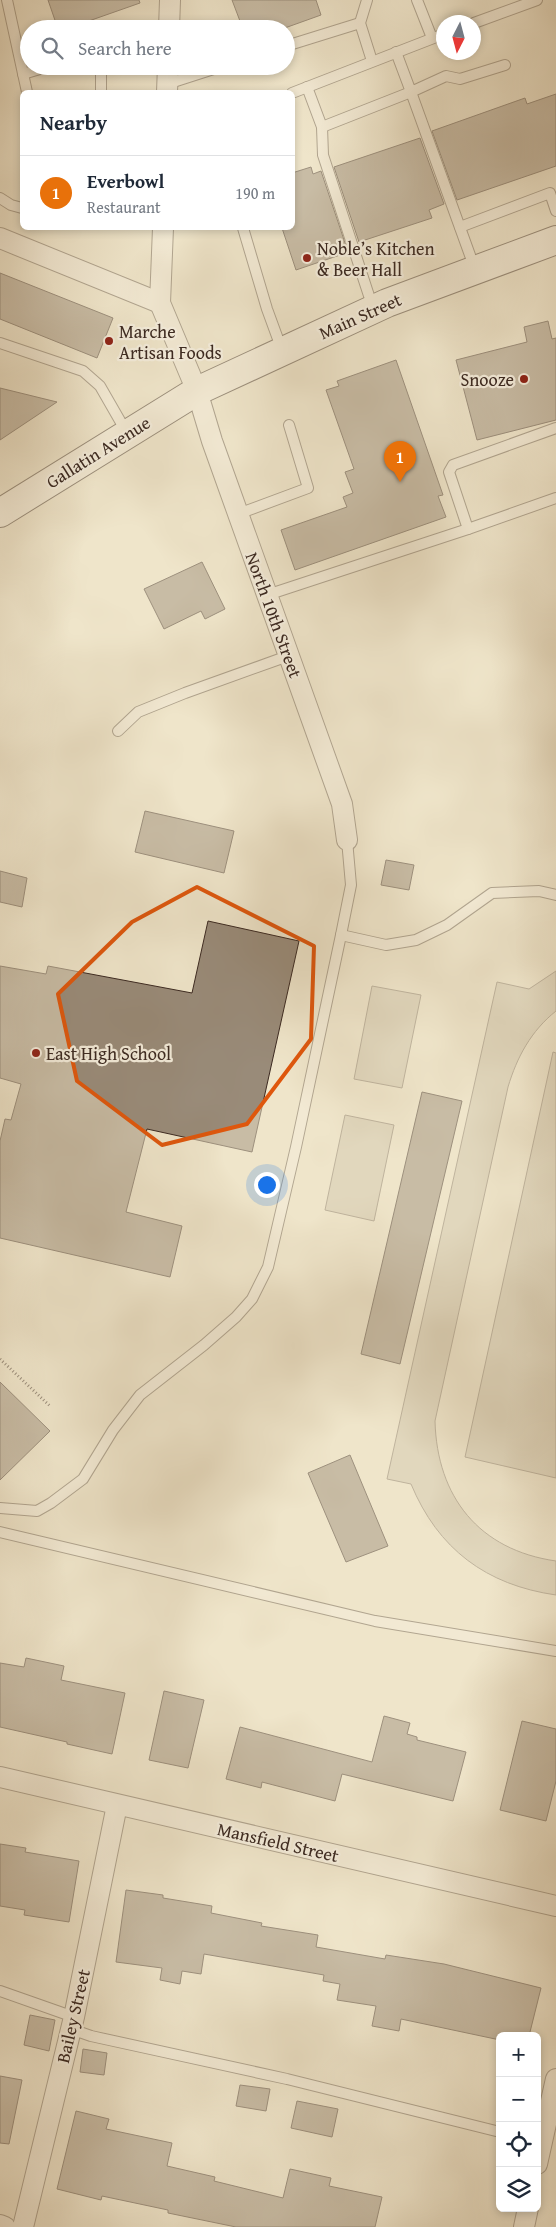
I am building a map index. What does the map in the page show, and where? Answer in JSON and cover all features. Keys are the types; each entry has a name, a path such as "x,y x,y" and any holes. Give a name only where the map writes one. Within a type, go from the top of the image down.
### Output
{"main road":[{"name":"Main Street","path":"197,391 374,309 556,240"},
{"name":"Gallatin Avenue","path":"0,513 197,391"}],"street":[{"path":"169,20 170,0"},
{"path":"1,240 160,303 163,230"},
{"name":"North 10th Street","path":"160,303 197,391 212,441 342,804 347,840"},
{"name":"Mansfield Street","path":"0,1777 556,1906"},
{"name":"Bailey Street","path":"23,2227 73,2023 117,1804"},
{"path":"545,2143 556,2079"},
{"path":"524,2227 527,2212"},
{"path":"0,2225 5,2227"}],"lane":[{"path":"7,0 20,60"},
{"path":"367,0 360,23 372,61"},
{"path":"417,0 432,38"},
{"path":"481,20 537,0"},
{"path":"295,43 360,23"},
{"path":"295,92 436,37"},
{"path":"396,52 476,270"},
{"path":"322,127 446,76 460,79 505,65"},
{"path":"23,75 27,90"},
{"path":"101,75 101,90"},
{"path":"167,81 189,75"},
{"path":"307,87 322,127 323,155 374,309"},
{"path":"460,227 550,193 556,211"},
{"path":"0,198 11,205 20,207"},
{"path":"244,230 267,309 282,351"},
{"path":"0,343 83,371 100,386 127,434"},
{"path":"238,514 308,488 289,425"},
{"path":"468,529 449,472 453,465 556,428"},
{"path":"267,595 556,498"},
{"path":"118,731 138,712 288,656"},
{"path":"0,1508 36,1511 51,1503 83,1479 113,1430 140,1395 204,1345 236,1317 252,1299 268,1267 296,1147 352,885 347,840"},
{"path":"341,935 386,945 416,940 447,925 492,893 539,891 556,895"},
{"path":"0,1532 375,1621 556,1651"},
{"path":"0,1991 73,2023 91,2036 287,2079 496,2131"}],"path":[{"path":"0,1359 50,1406"}],"highlighted area":[{"path":"197,887 314,946 311,1039 247,1124 162,1145 77,1081 58,994 132,922"}],"shaded area":[{"path":"556,971 556,1011 539,1027 526,1045 508,1087 435,1421 438,1448 444,1473 454,1496 467,1515 484,1532 505,1545 529,1555 556,1561 556,1595 508,1583 486,1573 467,1560 450,1545 435,1527 422,1507 411,1484 387,1479 497,982 529,989"},
{"path":"372,986 421,995 402,1088 354,1079"},
{"path":"553,1052 556,1053 556,1478 465,1457"},
{"path":"345,1115 394,1125 374,1221 325,1210"}],"building":[{"path":"48,0 139,0 140,3 92,20 55,20"},
{"path":"232,0 316,0 321,15 295,24 295,20 240,20"},
{"path":"556,94 556,166 457,200 432,131 525,98 527,104"},
{"path":"420,138 444,204 429,210 432,218 359,242 334,167"},
{"path":"311,167 313,174 321,171 346,246 338,249 340,255 296,270 283,230 295,230 295,172"},
{"path":"0,273 113,318 97,358 0,319"},
{"path":"548,321 552,339 556,338 556,420 477,440 456,360 527,342 524,327"},
{"path":"396,360 443,495 438,496 446,517 295,570 281,530 347,507 343,497 353,493 345,472 354,469 326,390 339,386 337,381"},
{"path":"0,388 57,402 0,440"},
{"path":"202,562 225,609 205,619 201,611 164,629 144,589"},
{"path":"145,811 234,831 224,873 135,852"},
{"path":"386,860 414,865 409,890 381,885"},
{"path":"0,871 27,878 22,907 0,902"},
{"name":"East High School","path":"208,921 299,941 252,1152 147,1129 126,1212 182,1226 170,1277 0,1238 0,1141 5,1119 11,1120 21,1084 0,1078 0,966 46,974 48,966 192,993"},
{"path":"422,1092 462,1101 400,1364 361,1354"},
{"path":"0,1382 50,1431 0,1480"},
{"path":"350,1455 388,1546 346,1562 308,1473"},
{"path":"26,1658 64,1666 61,1680 125,1693 112,1754 0,1727 0,1663 24,1667"},
{"path":"164,1691 204,1700 188,1768 149,1760"},
{"path":"384,1716 410,1723 407,1734 417,1737 417,1740 466,1752 453,1801 342,1774 335,1801 262,1782 261,1788 226,1779 240,1727 372,1762"},
{"path":"522,1721 556,1729 556,1781 546,1821 500,1810"},
{"path":"0,1844 26,1848 25,1852 79,1861 69,1922 24,1915 25,1910 0,1906"},
{"path":"126,1890 163,1895 163,1898 212,1906 211,1913 262,1923 261,1926 318,1935 316,1947 385,1959 386,1955 444,1964 541,1988 530,2032 496,2032 496,2039 401,2019 399,2031 372,2026 376,2006 337,2000 340,1984 323,1981 324,1975 204,1954 201,1974 182,1971 180,1984 160,1980 162,1968 116,1962"},
{"path":"30,2015 55,2020 49,2051 24,2045"},
{"path":"83,2049 107,2053 104,2075 80,2072"},
{"path":"0,2076 22,2080 9,2144 0,2143"},
{"path":"240,2085 270,2089 266,2111 236,2106"},
{"path":"297,2101 338,2109 332,2137 291,2128"},
{"path":"76,2111 109,2119 106,2129 172,2143 167,2166 215,2177 214,2181 283,2198 290,2169 331,2178 329,2186 382,2197 375,2227 236,2227 168,2213 168,2210 102,2196 101,2200 57,2189"}],"place":[{"name":"Noble’s Kitchen & Beer Hall","path":"307,258"},
{"name":"Marche Artisan Foods","path":"109,341"},
{"name":"Snooze","path":"524,379"},
{"name":"Everbowl","path":"400,482"},
{"name":"East High School","path":"36,1053"}]}
